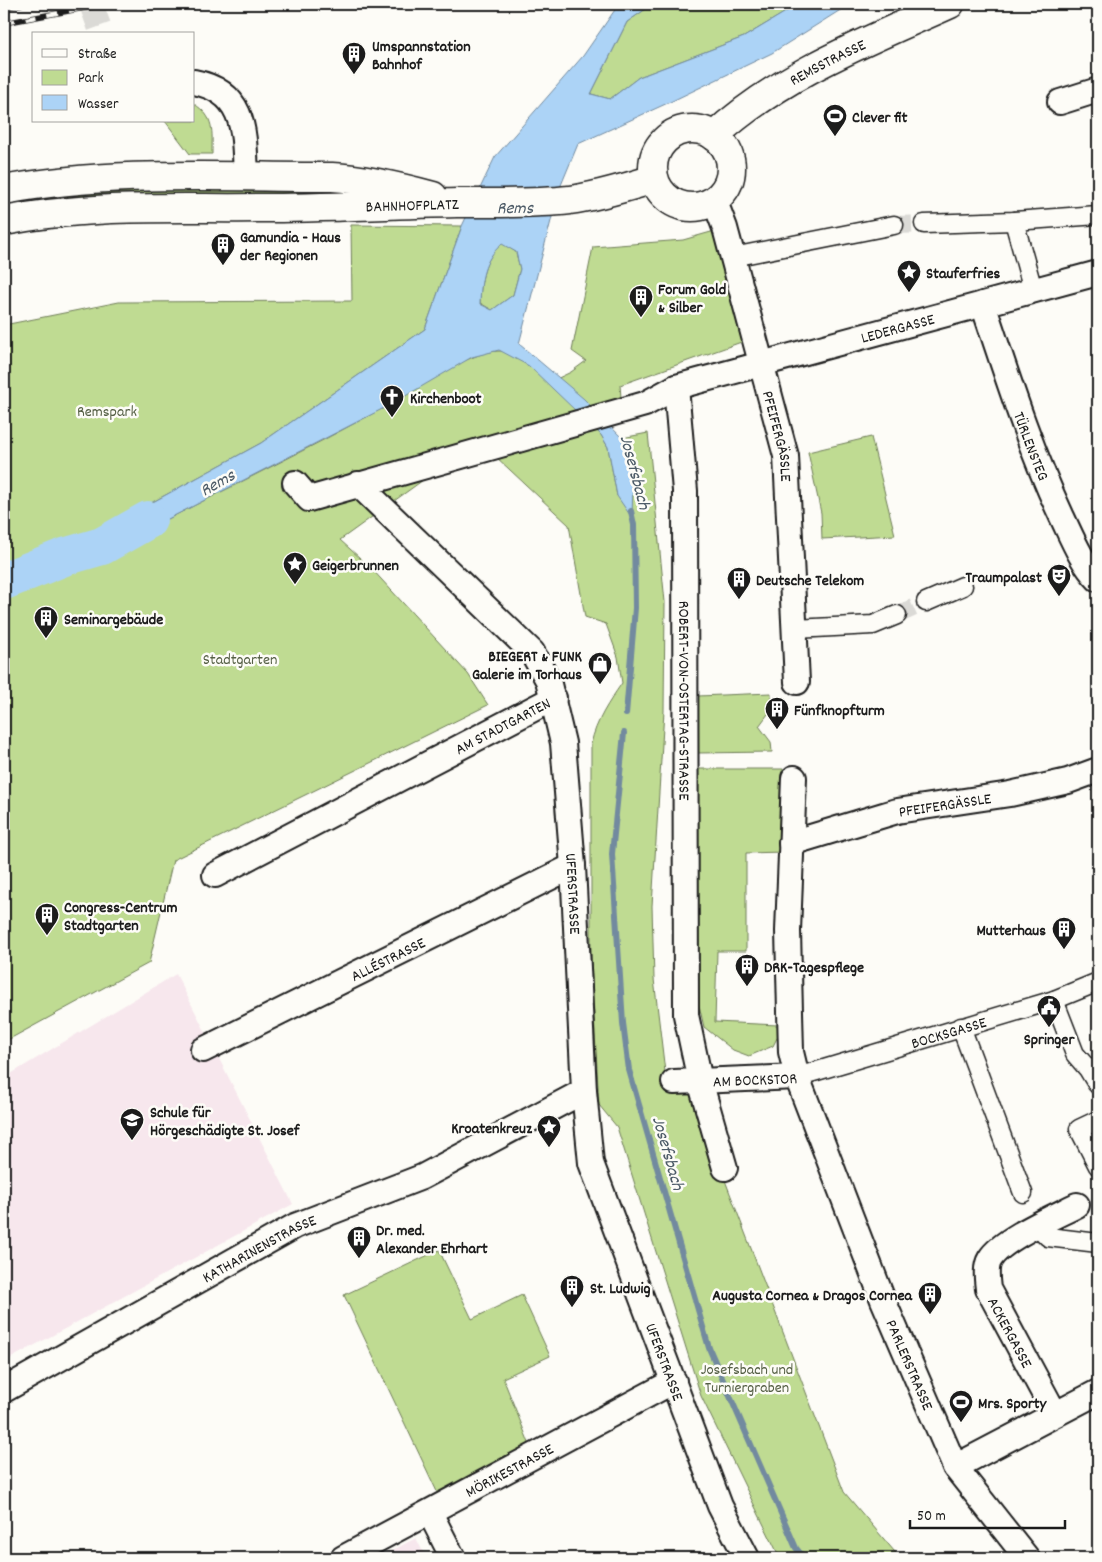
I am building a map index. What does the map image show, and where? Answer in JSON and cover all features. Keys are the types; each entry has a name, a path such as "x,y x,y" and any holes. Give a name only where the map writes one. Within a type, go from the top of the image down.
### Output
{"main road":[{"name":"REMSSTRASSE","path":"714,136 740,111 770,91 826,61 950,4"},
{"path":"688,129 701,130 714,136 723,144 729,155 731,167 729,180 723,191 714,200 697,206 679,204 664,194 654,178 653,165 656,152 664,141 675,133 688,129"},
{"name":"BAHNHOFPLATZ","path":"4,190 69,180 102,178 355,178 456,203"},
{"path":"456,203 508,204 571,200 610,192 654,178"},
{"name":"BAHNHOFPLATZ","path":"4,221 69,210 333,208 456,203"}],"street":[{"path":"195,82 222,93 237,108 244,128 246,177"},
{"path":"1060,102 1098,90"},
{"path":"714,200 733,257 762,364"},
{"path":"924,224 1014,221 1098,215"},
{"path":"1014,221 1033,290"},
{"path":"733,257 894,225"},
{"name":"LEDERGASSE","path":"358,484 645,404 676,387 1098,273"},
{"name":"TÜRLENSTEG","path":"983,304 1019,412 1051,493 1073,540 1098,579"},
{"name":"PFEIFERGÄSSLE","path":"762,364 786,456 797,682"},
{"name":"ROBERT-VON-OSTERTAG-STRASSE","path":"676,387 685,491 686,1015"},
{"path":"295,483 309,499 358,484"},
{"name":"AM STADTGARTEN","path":"215,875 554,698 548,680 532,652 358,484"},
{"path":"926,602 963,586"},
{"path":"795,629 873,625 897,615"},
{"name":"UFERSTRASSE","path":"554,698 563,743 573,866 584,1091 591,1163 720,1506 747,1558"},
{"name":"PFEIFERGÄSSLE","path":"791,843 897,811 1010,794 1068,781 1098,770"},
{"path":"794,778 788,931 791,1052 797,1077"},
{"name":"ALLÉSTRASSE","path":"203,1050 573,866"},
{"name":"BOCKSGASSE","path":"797,1077 1054,1000 1098,982"},
{"path":"1054,1000 1075,1054 1088,1069 1097,1084"},
{"name":"AM BOCKSTOR","path":"686,1015 700,1081 797,1077 826,1152"},
{"path":"961,1027 1023,1193"},
{"path":"674,1082 700,1081 725,1168"},
{"name":"KATHARINENSTRASSE","path":"4,1390 296,1226 422,1177 584,1091"},
{"path":"1091,1166 1079,1129 1098,1120"},
{"name":"PARLERSTRASSE","path":"826,1152 883,1300 955,1467 1027,1558"},
{"name":"ACKERGASSE","path":"1055,1414 988,1289 986,1275 990,1259 1010,1241 1077,1205"},
{"path":"1036,1226 1048,1237 1078,1244 1098,1243"},
{"name":"MÖRIKESTRASSE","path":"343,1558 674,1381"},
{"path":"955,1467 1098,1392"},
{"path":"430,1513 453,1558"}],"shaded area":[{"name":"Schule für Hörgeschädigte St. Josef","path":"176,974 293,1204 4,1362 4,1078"},
{"path":"416,1538 426,1558 378,1558"}],"green space":[{"path":"653,4 799,4 744,37 639,77 610,99 591,94 627,22"},
{"path":"195,105 209,119 212,132 212,154 190,154 166,122 195,122"},
{"path":"325,186 325,197 51,201 49,193 107,187"},
{"path":"351,225 462,226 425,329 261,443 140,509 107,523 102,545 127,540 325,439 390,404 443,372 472,358 498,351 511,354 548,383 571,372 586,361 572,351 593,247 683,240 725,228 747,340 620,385 622,410 601,435 608,447 617,496 633,482 622,438 648,433 665,602 664,711 652,906 654,979 665,1072 689,1086 844,1492 900,1558 780,1558 701,1396 617,1127 599,1105 591,960 591,744 600,720 622,683 618,657 606,624 585,617 569,525 495,456 437,470 340,540 370,567 468,674 488,705 173,860 149,963 4,1042 4,325 119,302 352,301"},
{"path":"502,243 516,252 520,269 513,295 492,310 480,303 481,286 487,263"},
{"path":"871,437 895,535 822,539 821,513 808,452"},
{"path":"771,693 771,710 759,726 771,742 772,752 698,753 698,696"},
{"path":"694,769 785,769 784,852 746,853 746,951 717,951 715,1022 778,1025 779,1034 773,1046 749,1056 733,1050 704,1027 699,1005"},
{"path":"439,1250 472,1319 522,1295 550,1356 503,1378 531,1448 440,1498 344,1295"}],"water":[{"name":"Rems","path":"619,4 653,4 627,22 591,94 610,99 639,77 744,37 799,4 850,4 772,53 578,144 559,190 519,344 584,399 622,438 633,482 632,518 617,496 608,447 601,435 529,366 499,350 472,357 390,405 127,540 102,546 107,523 140,509 261,443 425,329 462,226 495,157 583,56","holes":["502,244 516,252 520,269 513,295 492,310 480,304 482,279 491,257"]}],"waterway":[{"name":"Josefsbach","path":"626,714 635,608 634,525 631,511"},
{"name":"Rems","path":"4,581 64,557 102,546 148,520"},
{"name":"Josefsbach","path":"624,733 612,854 623,1023 629,1070 709,1348 796,1548 804,1558"}],"tunnel":[{"path":"91,4 101,32"},
{"path":"894,225 924,224"},
{"path":"897,615 926,602"}],"railway":[{"path":"4,7 21,4"},
{"path":"4,23 106,4"}],"place":[{"name":"Umspannstation Bahnhof","path":"354,75"},
{"name":"Clever fit","path":"835,137"},
{"name":"Gamundia - Haus der Regionen","path":"223,266"},
{"name":"Stauferfries","path":"909,293"},
{"name":"Forum Gold & Silber","path":"641,318"},
{"name":"Kirchenboot","path":"392,418"},
{"name":"Geigerbrunnen","path":"295,585"},
{"name":"Traumpalast","path":"1059,597"},
{"name":"Deutsche Telekom","path":"739,600"},
{"name":"Seminargebäude","path":"46,639"},
{"name":"BIEGERT & FUNK Galerie im Torhaus","path":"600,685"},
{"name":"Fünfknopfturm","path":"777,730"},
{"name":"Congress-Centrum Stadtgarten","path":"47,936"},
{"name":"Mutterhaus","path":"1064,950"},
{"name":"DRK-Tagespflege","path":"747,987"},
{"name":"Springer","path":"1049,1028"},
{"name":"Schule für Hörgeschädigte St. Josef","path":"132,1141"},
{"name":"Kroatenkreuz","path":"549,1148"},
{"name":"Dr. med. Alexander Ehrhart","path":"359,1259"},
{"name":"St. Ludwig","path":"572,1308"},
{"name":"Augusta Cornea & Dragos Cornea","path":"930,1315"},
{"name":"Mrs. Sporty","path":"961,1423"}],"park label":[{"name":"Remspark","path":"107,410"},
{"name":"Stadtgarten","path":"240,658"},
{"name":"Josefsbach und Turniergraben","path":"747,1377"}]}
